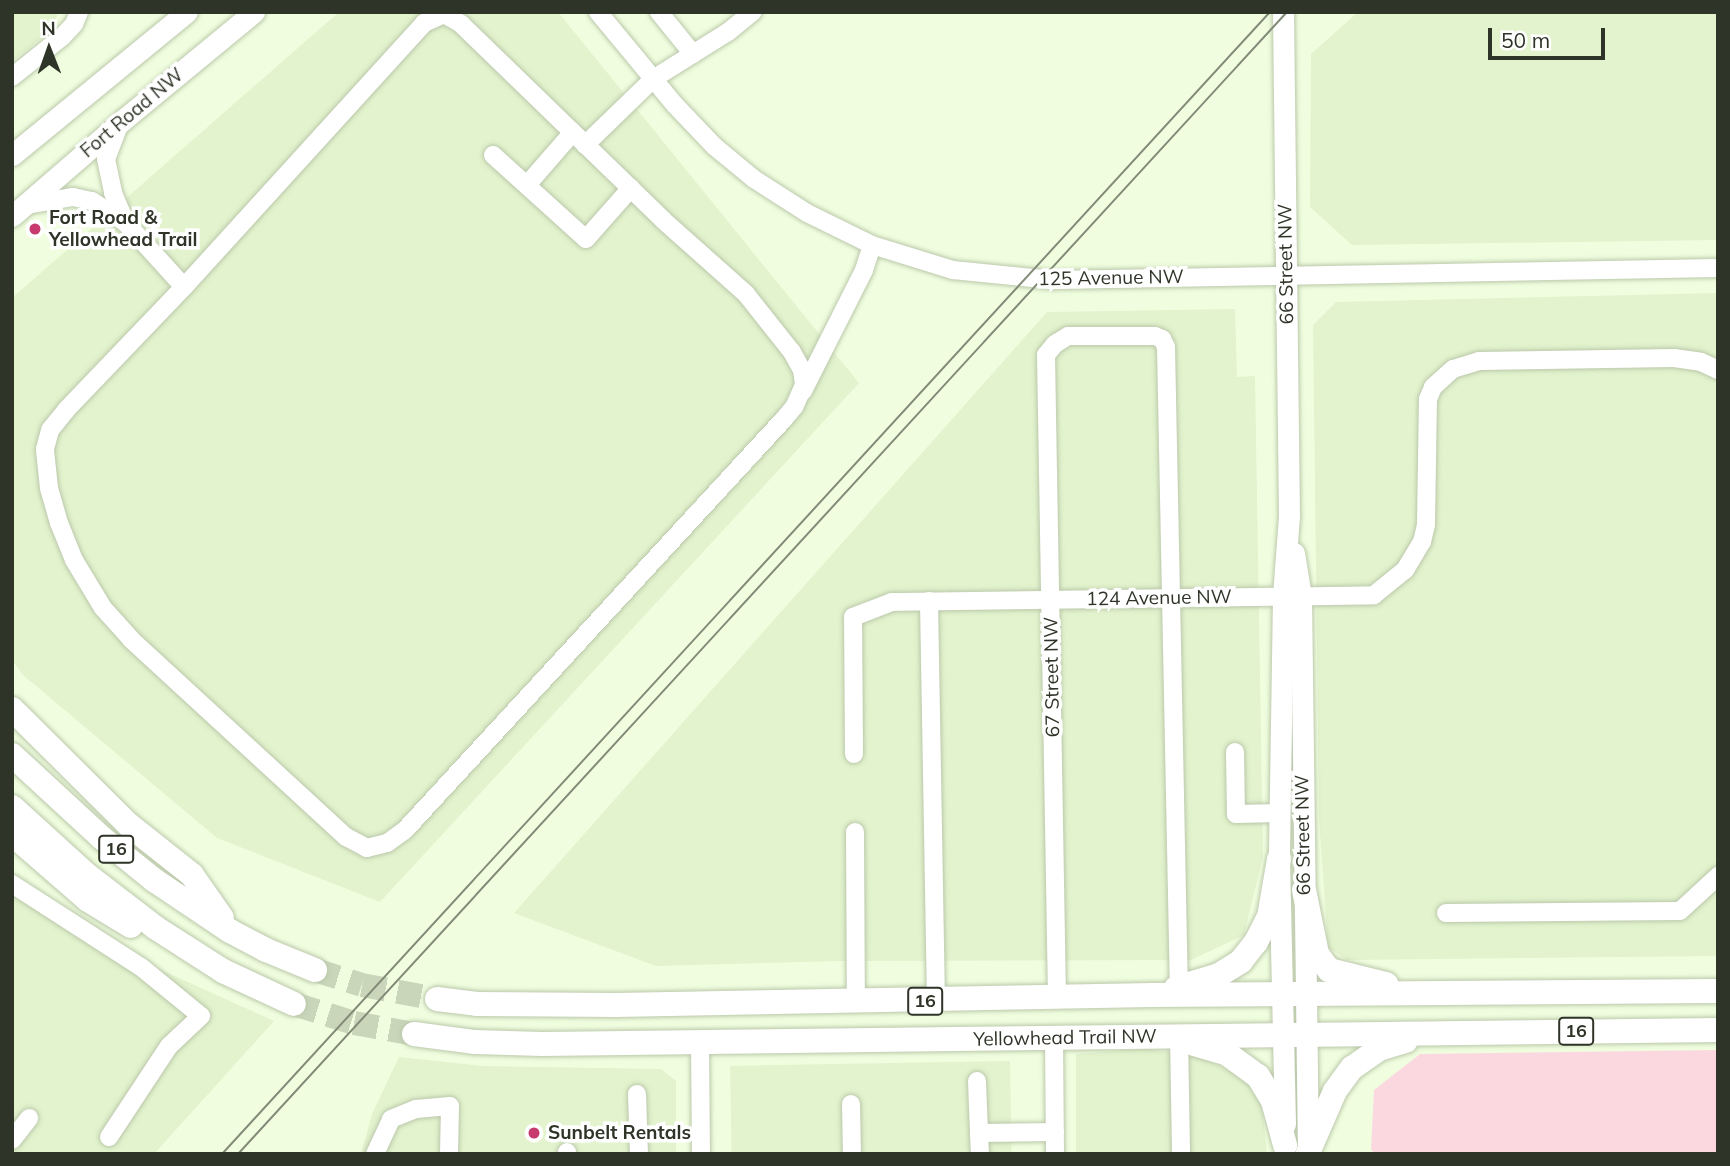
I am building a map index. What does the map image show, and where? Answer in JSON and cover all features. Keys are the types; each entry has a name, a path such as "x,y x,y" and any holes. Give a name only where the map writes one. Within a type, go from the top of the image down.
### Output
{"highway":[{"path":"12,709 128,825 192,875 230,930"},
{"name":"16","path":"12,755 102,838 154,880 230,930 266,950 315,970"},
{"name":"16","path":"12,807 87,875 156,928 223,971 294,1004"},
{"path":"12,834 88,900 141,931 223,971"},
{"name":"Yellowhead Trail NW","path":"437,999 477,1004 699,1004 1057,998 1152,995 1179,991 1219,975 1241,961 1256,942 1269,917 1279,859"},
{"path":"1304,890 1317,954 1329,970 1354,978 1452,995"},
{"name":"16","path":"1179,991 1294,996 1718,991"},
{"name":"Yellowhead Trail NW","path":"414,1034 475,1042 542,1044 1149,1037 1180,1039 1294,1034 1718,1030"},
{"path":"1297,1151 1352,1068 1379,1049 1434,1033"},
{"path":"1180,1039 1217,1049 1258,1076 1297,1151"}],"main road":[{"path":"12,155 187,12"},
{"name":"Fort Road NW","path":"19,211 123,120 254,12"},
{"name":"66 Street NW","path":"1283,12 1289,516 1304,890 1294,996 1297,1151"},
{"name":"66 Street NW","path":"1292,596 1279,813 1279,859 1294,996"}],"street":[{"path":"12,76 62,37 74,24 79,12"},
{"name":"125 Avenue NW","path":"598,12 653,79 715,146 754,179 807,213 872,245 953,270 1025,279 1718,268"},
{"path":"659,12 693,54"},
{"path":"527,186 579,139 653,79 753,12"},
{"path":"799,397 803,385 802,370 773,324 746,294 663,220 454,17 444,14 424,23 50,430 45,460 59,523 87,583 103,608 131,639 346,837 367,848 387,844 405,830 783,420 799,397 816,371 864,270 872,245"},
{"path":"123,120 113,137 106,159 113,193 126,223"},
{"path":"493,155 586,239 631,188"},
{"path":"19,211 64,198 82,198 126,223 184,287"},
{"name":"67 Street NW","path":"1057,998 1046,355 1055,344 1068,336 1155,336 1162,339 1166,347 1171,598"},
{"name":"124 Avenue NW","path":"854,754 853,617 892,601 1374,595 1405,570 1415,558 1426,524 1428,400 1433,387 1453,369 1479,361 1674,358 1701,362 1718,370"},
{"path":"1171,598 1179,991"},
{"path":"929,601 936,1000"},
{"path":"1235,752 1236,814 1279,813"},
{"path":"855,832 856,1002"},
{"path":"1446,913 1680,912 1718,876"},
{"path":"12,884 141,967 201,1016 169,1046 109,1138"},
{"path":"1054,1038 1055,1154"},
{"path":"1180,1039 1181,1154"},
{"path":"700,1042 701,1154"},
{"path":"977,1081 979,1154"},
{"path":"637,1094 639,1154"},
{"path":"851,1104 852,1154"},
{"path":"375,1154 391,1119 416,1110 450,1106 449,1154"},
{"path":"12,1140 29,1118"},
{"path":"979,1133 1055,1132"}],"shaded area":[{"path":"12,12 58,12 53,29 12,61"},
{"path":"339,12 558,12 859,383 380,902 217,838 23,675 12,660 12,298"},
{"path":"1358,12 1718,12 1718,240 1352,245 1310,207 1311,54"},
{"path":"1718,293 1718,956 1347,960 1328,947 1319,817 1313,325 1336,302"},
{"path":"1235,309 1237,377 1255,376 1263,856 1244,935 1191,960 839,961 656,966 514,913 1047,312"},
{"path":"12,874 99,942 274,1021 154,1154 12,1154"},
{"path":"1143,1049 1196,1055 1244,1078 1262,1107 1267,1154 1076,1154 1076,1054"},
{"path":"1718,1050 1718,1154 1377,1154 1371,1150 1374,1090 1420,1054"},
{"path":"399,1057 483,1066 661,1069 676,1081 676,1154 361,1154 372,1114"},
{"path":"1010,1061 1012,1154 732,1154 730,1066"}],"tunnel":[{"path":"315,970 362,985 437,999"},
{"path":"294,1004 354,1023 414,1034"}],"tram line":[{"path":"222,1154 1270,12"},
{"path":"238,1154 1287,12"}],"place":[{"name":"Fort Road & Yellowhead Trail","path":"35,229"},
{"name":"Sunbelt Rentals","path":"534,1133"}]}
